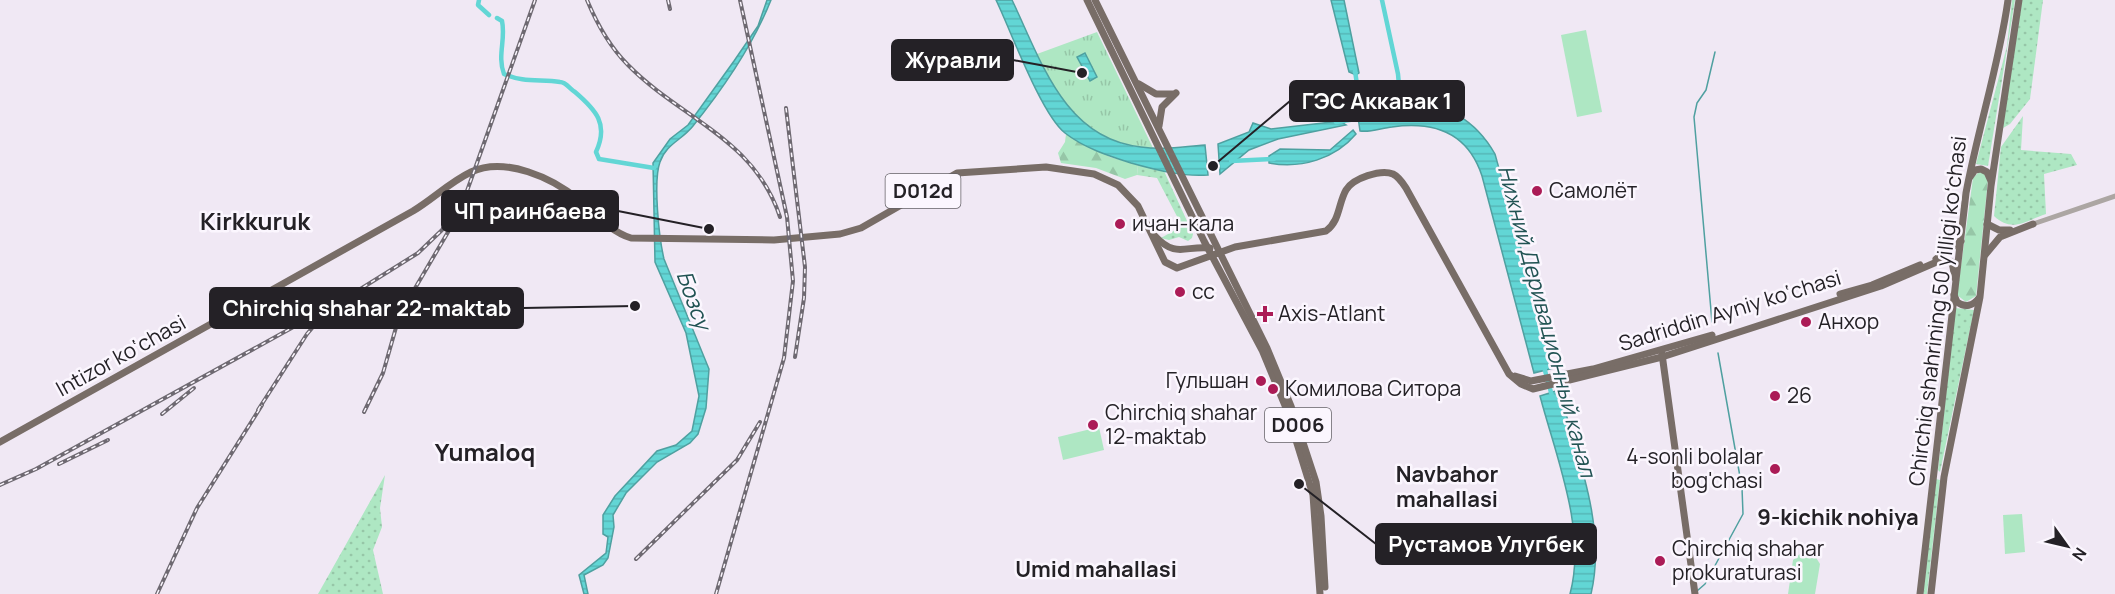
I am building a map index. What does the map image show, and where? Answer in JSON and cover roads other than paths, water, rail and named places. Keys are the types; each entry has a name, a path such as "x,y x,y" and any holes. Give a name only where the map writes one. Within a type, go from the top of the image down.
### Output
{"main road":[{"name":"D006","path":"1087,0 1144,108 1162,134 1211,246"},
{"name":"D006","path":"1095,0 1137,83 1155,141 1196,225 1225,271 1281,380 1310,462 1320,504 1323,594"},
{"name":"Chirchiq shahrining 50 yilligi koʻchasi","path":"1920,594 1953,293 1968,183 1977,134 2002,44 2008,0"},
{"name":"Chirchiq shahrining 50 yilligi koʻchasi","path":"1931,594 1944,477 1980,297 1991,186 2019,0"},
{"path":"1137,83 1156,94 1176,93 1160,111 1162,134"},
{"name":"Intizor ko‘chasi","path":"0,442 413,211 475,170 497,168 536,173 570,193 620,233 633,238 774,240 840,234 869,224 957,173 1046,167 1090,173 1110,180 1133,200 1148,226"},
{"path":"1968,183 1971,174 1981,169 1989,174 1991,186"},
{"path":"1211,246 1235,247 1326,231 1335,222 1346,191 1352,184 1375,175 1392,174 1406,188 1505,366"},
{"path":"1987,224 1994,229 2004,230 2033,224"},
{"path":"1983,260 1997,239 2033,224"},
{"path":"1188,250 1196,239 1196,225"},
{"name":"D012d","path":"1148,226 1165,245 1188,250"},
{"name":"D012d","path":"1148,226 1165,262"},
{"name":"Sadriddin Ayniy ko‘chasi","path":"1505,366 1518,378 1536,380 1662,354 1872,285 1937,258 1961,240"},
{"path":"1165,262 1188,250 1222,245 1235,247"},
{"path":"1198,262 1211,246"},
{"path":"1165,262 1177,268 1198,262 1212,264 1225,271 1227,255 1235,247"},
{"path":"1188,250 1204,253 1198,262"},
{"name":"Sadriddin Ayniy ko‘chasi","path":"1505,366 1517,382 1538,389 1858,294 1939,261 1952,262 1955,278"},
{"path":"1953,293 1957,302 1965,306 1974,304 1980,297"},
{"path":"1662,354 1695,592"},
{"path":"1934,475 1944,477"}],"street":[{"path":"2033,224 2115,196"}],"water":[{"name":"Бозсу","path":"767,0 771,0 764,16 736,66 689,131 666,151 658,171 658,210 664,259 709,369 706,408 698,434 690,443 657,462 626,493 613,515 614,527 608,558 603,565 584,575 588,594 584,594 579,575 606,553 608,537 603,534 603,515 615,496 657,451 676,445 692,431 699,396 686,333 655,262 653,163 670,139 688,125 734,61 758,26"},
{"path":"996,0 1012,0 1045,71 1058,93 1074,113 1092,129 1115,141 1141,147 1205,145 1208,175 1179,174 1131,163 1088,147 1065,133 1046,109"},
{"path":"1331,0 1344,0 1359,73 1356,75 1349,72"},
{"path":"1085,53 1097,77 1090,81 1077,57"},
{"path":"1419,103 1445,109 1457,115 1478,131 1495,154 1554,368 1534,373 1482,176 1468,149 1448,133 1422,126 1360,131 1357,110"},
{"path":"1340,121 1346,125 1278,139 1249,150 1220,174 1218,144 1249,132 1253,123 1271,129"},
{"path":"1353,130 1356,134 1348,143 1328,156 1293,165 1269,163 1269,156 1280,149 1330,150"},
{"path":"1559,390 1588,491 1593,517 1595,569 1591,594 1570,594 1575,545 1572,520 1561,469 1540,396"}],"waterway":[{"path":"479,0 478,5 489,15"},
{"path":"1382,0 1398,74 1401,108"},
{"path":"497,18 502,21 503,28 501,61 504,74 525,80 564,83 589,105 598,118 601,125 600,142 596,152 599,159 654,168"},
{"path":"1712,322 1694,117 1697,103 1706,90 1715,52"},
{"path":"1355,71 1361,111 1366,111"},
{"name":"Нижний Деривационный канал","path":"1336,122 1363,118"},
{"name":"Нижний Деривационный канал","path":"1231,161 1274,159"},
{"path":"1697,591 1705,584 1743,514 1742,488 1718,353"},
{"name":"Нижний Деривационный канал","path":"1544,367 1552,396"}],"railway":[{"path":"0,485 36,469 346,298 418,253 442,230 467,191 535,0"},
{"path":"587,0 604,34 621,58 649,84 734,148 753,168 768,190 780,217"},
{"path":"668,0 670,9"},
{"path":"716,594 784,358 793,281 787,217 740,0"},
{"path":"786,108 805,267 804,298 795,357"},
{"path":"394,324 451,227"},
{"path":"258,410 307,334 324,314"},
{"path":"364,412 383,373 399,317"},
{"path":"162,414 194,388"},
{"path":"157,594 197,508 262,405"},
{"path":"636,559 737,460 760,422"},
{"path":"59,464 108,440"}],"place":[{"name":"Журавли","path":"1082,73"},
{"name":"ГЭС Аккавак 1","path":"1213,166"},
{"name":"Самолёт","path":"1537,191"},
{"name":"ичан-кала","path":"1120,224"},
{"name":"ЧП раинбаева","path":"709,229"},
{"name":"cc","path":"1180,292"},
{"name":"Chirchiq shahar 22-maktab","path":"635,306"},
{"name":"Axis-Atlant","path":"1265,314"},
{"name":"Анхор","path":"1806,322"},
{"name":"Гульшан","path":"1261,381"},
{"name":"Комилова Ситора","path":"1273,389"},
{"name":"26","path":"1775,396"},
{"name":"Chirchiq shahar 12-maktab","path":"1093,425"},
{"name":"4-sonli bolalar bog'chasi","path":"1775,469"},
{"name":"Рустамов Улугбек","path":"1299,484"},
{"name":"Chirchiq shahar prokuraturasi","path":"1660,561"}],"district":[{"name":"Kirkkuruk","path":"255,222"},
{"name":"Yumaloq","path":"485,453"},
{"name":"Navbahor mahallasi","path":"1447,486"},
{"name":"9-kichik nohiya","path":"1838,517"},
{"name":"Umid mahallasi","path":"1096,569"}]}
